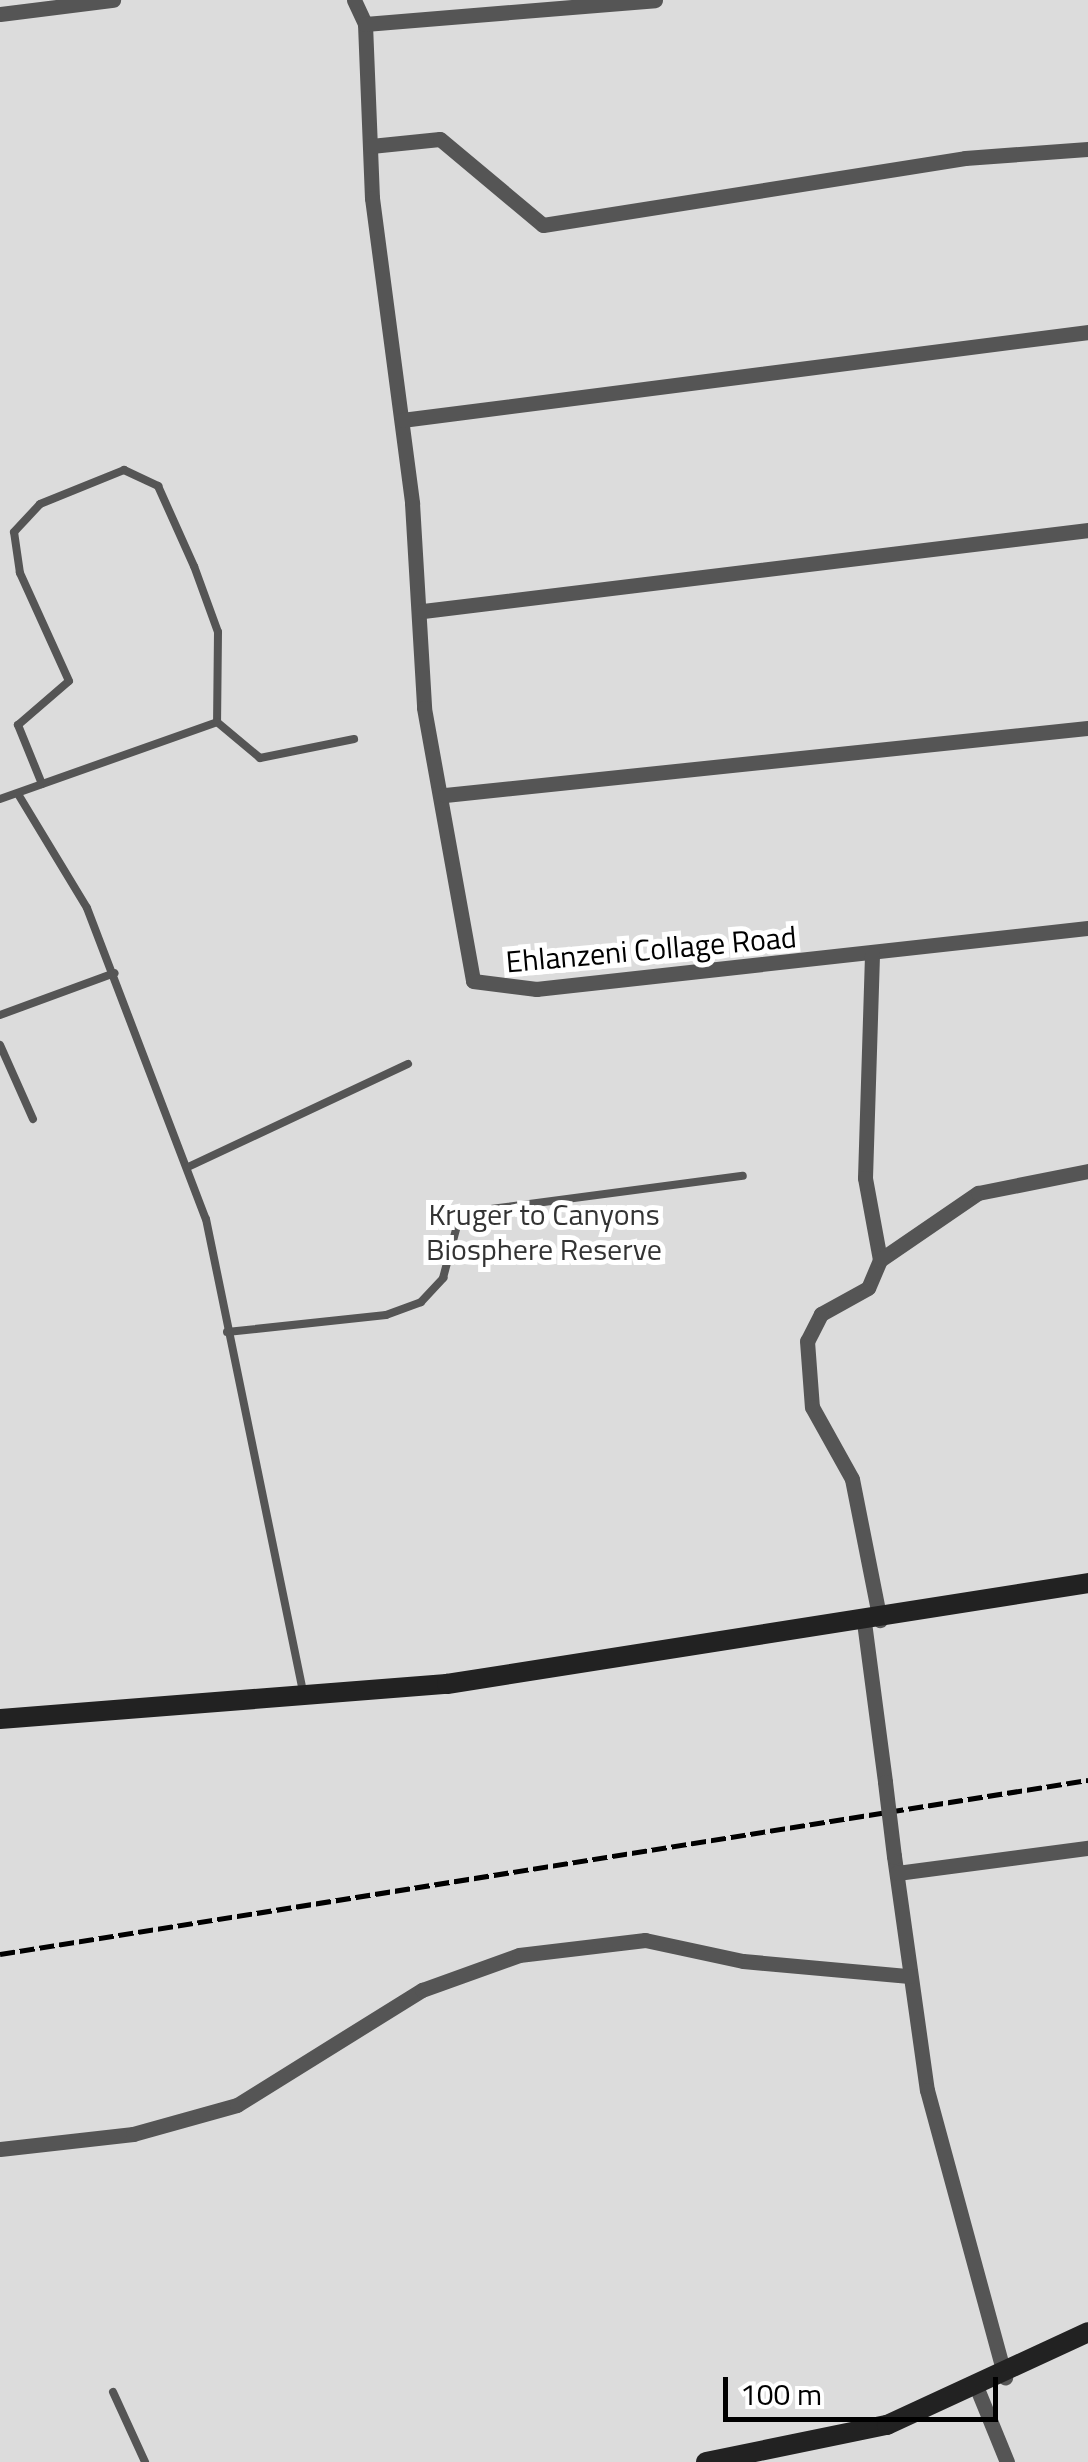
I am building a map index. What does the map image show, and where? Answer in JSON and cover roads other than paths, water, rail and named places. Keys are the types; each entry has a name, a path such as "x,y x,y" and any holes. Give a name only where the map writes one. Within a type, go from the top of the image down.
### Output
{"street":[{"path":"0,14 113,0"},
{"name":"Ehlanzeni Collage Road","path":"354,0 365,24 371,146 422,611 424,708 445,796 462,953 484,988 872,955"},
{"path":"365,24 655,0"},
{"path":"371,146 440,139 543,225 965,158 1088,149"},
{"path":"402,420 1088,332"},
{"path":"422,611 1088,530"},
{"path":"445,796 1088,728"},
{"path":"880,1260 865,1178 872,955 1088,928"},
{"path":"1004,2378 926,2090 884,1782 872,1621 848,1464 812,1407 807,1340 821,1314 868,1288 880,1260 978,1193 1088,1170"},
{"path":"0,1719 304,1697 872,1621 1088,1583"},
{"path":"896,1874 1088,1848"},
{"path":"0,2149 132,2134 236,2105 422,1990 519,1955 645,1940 744,1961 908,1976"},
{"path":"706,2462 887,2425 976,2386 1004,2378 1088,2332"},
{"path":"976,2386 1007,2462"}],"lane":[{"path":"42,784 18,725 69,681 20,573 14,532 40,504 90,478 134,473 171,507 218,632 217,722"},
{"path":"217,722 260,758 354,739"},
{"path":"0,799 217,722"},
{"path":"18,794 115,972 188,1168 304,1697"},
{"path":"0,1015 115,972"},
{"path":"0,1045 32,1119"},
{"path":"188,1168 408,1064"},
{"path":"227,1332 386,1315 421,1302 443,1278 458,1222 483,1210 743,1176"},
{"path":"113,2392 145,2462"}],"railway":[{"path":"0,1954 1088,1780"}],"park label":[{"name":"Kruger to Canyons Biosphere Reserve","path":"544,1231"}]}
